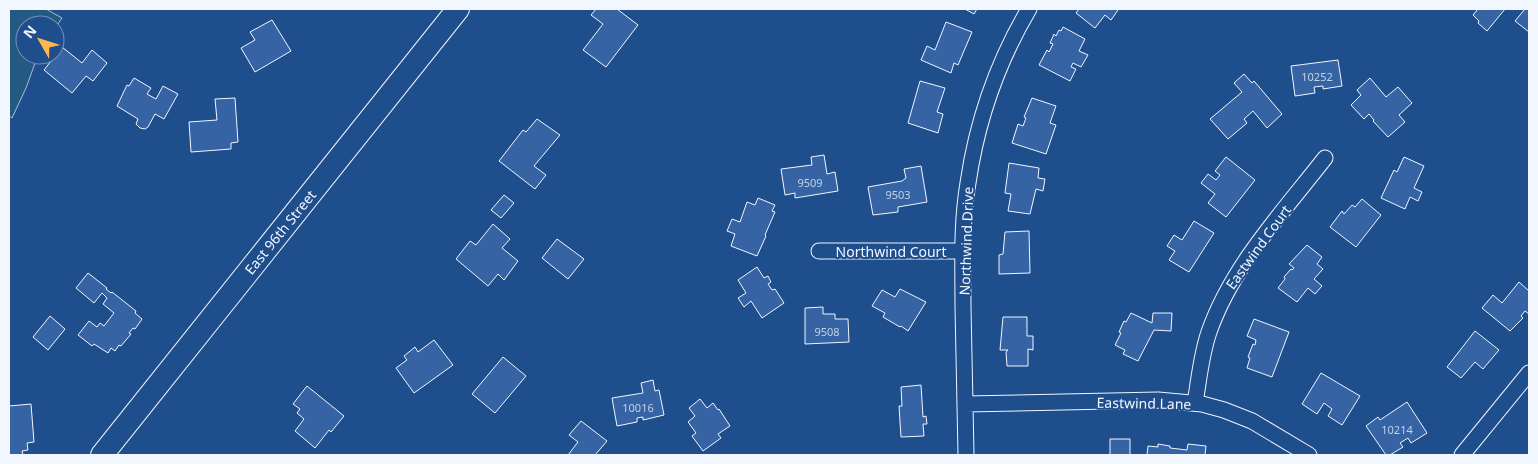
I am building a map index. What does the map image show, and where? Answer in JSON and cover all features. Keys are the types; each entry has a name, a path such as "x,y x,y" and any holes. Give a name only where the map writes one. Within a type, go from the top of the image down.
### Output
{"main road":[{"name":"East 96th Street","path":"102,455 458,9"}],"street":[{"name":"Northwind Drive","path":"966,455 962,251 967,184 976,140 988,97 998,69 1029,9"},
{"name":"Eastwind Court","path":"1195,404 1208,334 1226,292 1246,260 1325,158"},
{"name":"Northwind Court","path":"819,251 962,251"},
{"path":"1462,455 1529,373"},
{"name":"Eastwind Lane","path":"965,404 1158,400 1195,404 1216,408 1245,418 1309,455"}],"shaded area":[{"path":"9,9 46,9 57,15 15,15 15,65 34,65 12,118 9,116"}],"building":[{"path":"596,9 617,9 638,25 606,67 583,50 603,24 591,15"},
{"path":"965,9 977,9 974,14"},
{"path":"1079,9 1118,10 1111,20 1105,15 1095,28 1076,13"},
{"path":"1478,9 1505,9 1487,31 1478,23 1479,21 1473,15"},
{"path":"1525,9 1529,9 1529,32 1515,21"},
{"path":"272,20 291,51 255,72 241,48 255,40 250,32"},
{"path":"946,22 972,32 958,65 954,63 951,73 921,60 927,46 935,50"},
{"path":"1063,27 1085,39 1079,51 1088,55 1081,67 1073,63 1071,67 1076,69 1070,81 1039,65 1047,50 1049,52 1053,44 1050,43 1054,34 1056,36"},
{"path":"65,49 82,63 92,50 107,63 93,81 86,76 72,93 44,70 48,65 65,65"},
{"path":"1338,60 1342,86 1323,89 1323,86 1314,87 1315,93 1295,96 1291,66"},
{"path":"1244,74 1252,83 1254,81 1282,114 1267,128 1253,111 1244,119 1247,123 1228,139 1210,119 1242,92 1234,83"},
{"path":"134,78 151,88 147,94 156,99 163,86 178,94 164,119 155,114 145,129 140,128 136,124 138,119 117,106 127,85 129,86"},
{"path":"1370,78 1386,97 1398,87 1412,103 1399,115 1405,122 1388,137 1369,114 1364,119 1351,105 1361,95 1357,90"},
{"path":"920,81 945,88 937,112 943,114 938,133 908,123"},
{"path":"235,98 238,142 231,143 231,149 191,152 189,122 217,120 215,99"},
{"path":"1032,98 1056,106 1050,123 1056,125 1046,154 1012,143 1018,124 1023,126 1026,118 1024,117"},
{"path":"537,119 560,135 534,166 546,175 535,189 499,161 523,130 526,132"},
{"path":"824,155 827,174 835,172 838,191 795,198 795,193 785,195 781,169 812,165 811,157"},
{"path":"1226,157 1255,180 1226,217 1208,203 1215,194 1201,183 1208,174 1216,180 1220,175 1215,171"},
{"path":"1404,157 1424,166 1414,188 1422,192 1418,201 1410,197 1405,209 1381,198 1394,170 1397,172"},
{"path":"1009,163 1039,168 1038,178 1045,179 1043,191 1036,189 1030,214 1008,211 1011,194 1005,193"},
{"path":"921,166 927,202 898,207 898,212 873,215 868,187 902,181 906,178 904,169"},
{"path":"504,195 514,203 501,218 491,210"},
{"path":"758,198 775,205 772,211 775,212 757,256 731,246 735,234 727,231 732,219 740,222 747,202 755,205"},
{"path":"1362,199 1381,215 1356,247 1330,227 1342,211 1344,214 1352,205 1355,207"},
{"path":"1194,221 1214,233 1189,272 1169,260 1175,251 1167,246 1174,235 1182,240"},
{"path":"493,224 510,239 502,248 518,261 504,280 498,274 488,286 456,259 470,241 476,245"},
{"path":"1029,231 1030,273 999,274 999,255 1003,254 1005,232"},
{"path":"557,239 584,259 568,279 542,258"},
{"path":"1307,245 1322,257 1317,264 1323,269 1314,279 1322,286 1315,294 1308,288 1297,302 1278,288 1285,279 1284,277 1294,268 1289,264"},
{"path":"757,267 764,278 768,276 771,282 768,284 772,290 775,289 784,303 762,318 751,301 744,307 738,298 746,293 738,280"},
{"path":"88,273 136,311 135,313 142,319 115,351 111,348 108,353 94,344 92,346 78,335 89,321 97,327 100,323 104,326 114,313 103,304 107,298 102,293 94,303 76,288"},
{"path":"1519,282 1529,291 1529,314 1525,311 1521,316 1523,318 1510,331 1482,308 1493,295 1502,303"},
{"path":"900,289 926,302 908,331 883,317 885,313 872,306 882,290 895,297"},
{"path":"823,307 823,314 835,314 835,319 848,319 849,342 805,344 805,308"},
{"path":"1131,313 1152,323 1153,313 1172,313 1171,331 1154,330 1138,361 1123,354 1125,350 1115,345 1124,321 1126,322"},
{"path":"50,316 65,329 48,350 33,337"},
{"path":"1003,317 1027,317 1027,336 1033,336 1033,350 1028,349 1028,366 1007,366 1006,352 1008,350 1000,350"},
{"path":"1254,319 1289,332 1272,377 1247,368 1250,358 1248,357 1256,340 1247,336"},
{"path":"1475,331 1499,350 1483,369 1475,362 1461,378 1447,367"},
{"path":"434,340 453,365 414,393 396,368 407,360 404,356 415,347 418,352"},
{"path":"503,357 526,376 495,413 472,394"},
{"path":"1321,373 1360,396 1342,425 1328,416 1332,409 1324,403 1317,414 1302,404"},
{"path":"653,380 655,391 659,390 664,415 643,420 643,417 637,418 637,422 617,426 612,398 643,393 641,383"},
{"path":"921,385 923,417 926,416 927,424 923,424 924,436 901,437 899,406 902,406 901,387"},
{"path":"307,386 344,416 331,432 329,430 315,448 295,431 304,419 297,413 300,409 293,404"},
{"path":"700,399 707,408 713,403 730,426 718,434 721,438 703,451 692,436 696,433 688,422 695,416 689,408"},
{"path":"1407,402 1427,433 1411,443 1408,438 1400,443 1403,447 1390,455 1386,455 1366,426 1378,417 1380,420"},
{"path":"31,404 34,442 27,443 28,450 22,451 23,455 9,455 9,406"},
{"path":"581,421 607,441 595,455 568,455 578,442 569,435"},
{"path":"1110,439 1130,439 1130,455 1110,455"},
{"path":"1158,444 1187,450 1188,444 1206,446 1205,455 1147,455 1148,446 1158,447"}]}
